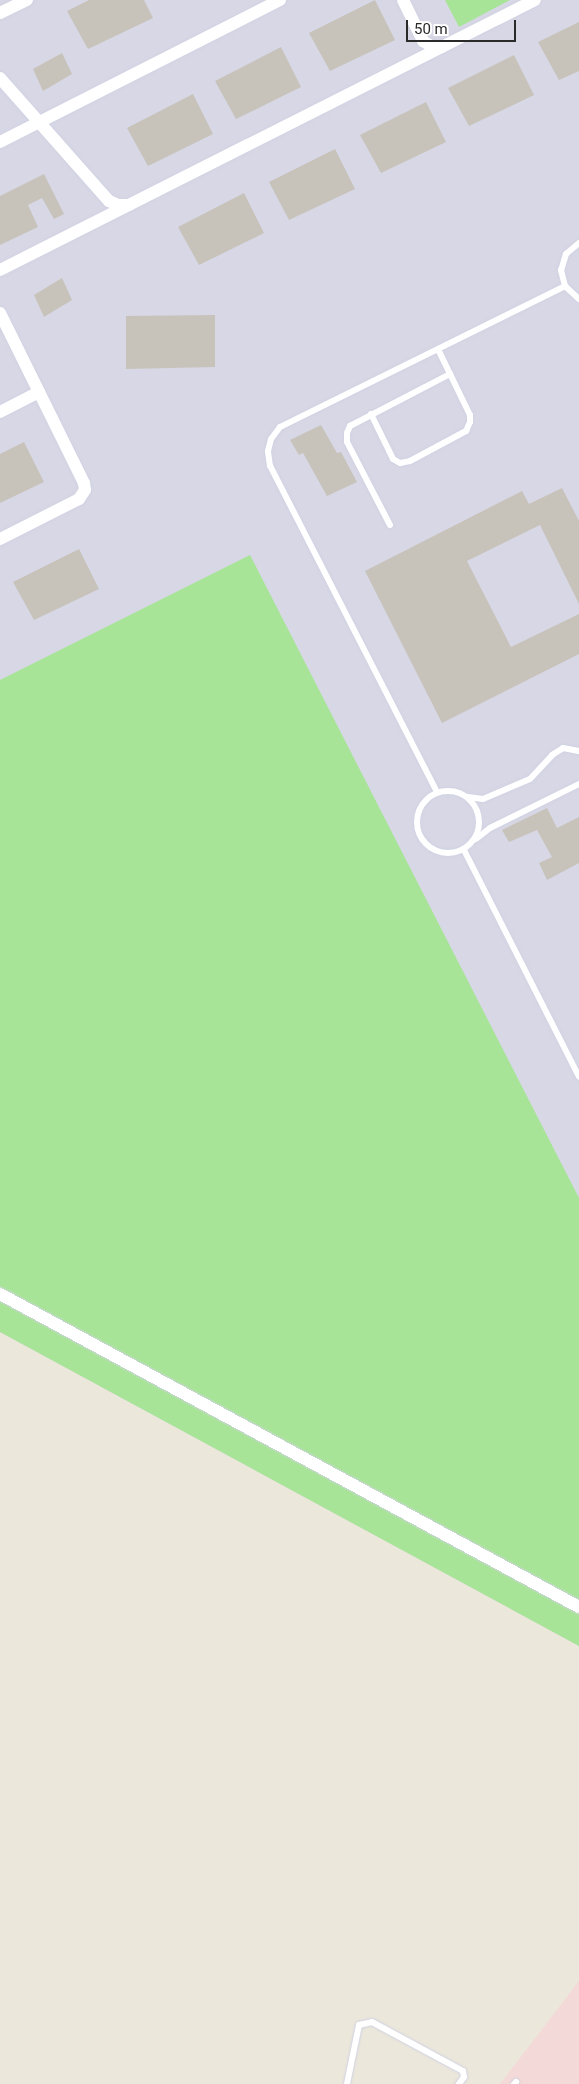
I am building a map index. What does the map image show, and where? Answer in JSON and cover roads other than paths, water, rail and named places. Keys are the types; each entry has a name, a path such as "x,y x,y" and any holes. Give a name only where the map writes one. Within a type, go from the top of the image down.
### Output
{"street":[{"path":"0,142 280,0"},
{"path":"402,0 421,36 432,46 442,47"},
{"path":"0,270 535,0"},
{"path":"0,13 21,2"},
{"path":"414,61 421,51 421,36"},
{"path":"0,78 106,197 118,205 129,205"},
{"path":"99,220 108,209 106,197"},
{"path":"0,312 84,483 85,490 79,499 0,539"},
{"path":"0,412 39,392"},
{"path":"0,1294 579,1607"}],"lane":[{"path":"579,243 566,254 561,270 565,286 579,299"},
{"path":"437,792 270,466 268,451 271,439 280,427 565,286"},
{"path":"371,414 393,459 400,463 410,461 466,431 470,422 470,415 438,349"},
{"path":"390,525 347,442 346,434 350,426 450,374"},
{"path":"579,751 563,748 552,756 530,779 483,799 468,797 453,790 437,792 423,803 417,819 420,836 430,849 447,854 464,850 490,828 579,784"},
{"path":"468,797 477,809 480,824 475,839"},
{"path":"464,850 579,1077"},
{"path":"347,2084 359,2025 372,2022 462,2071 464,2077 459,2084"}]}
